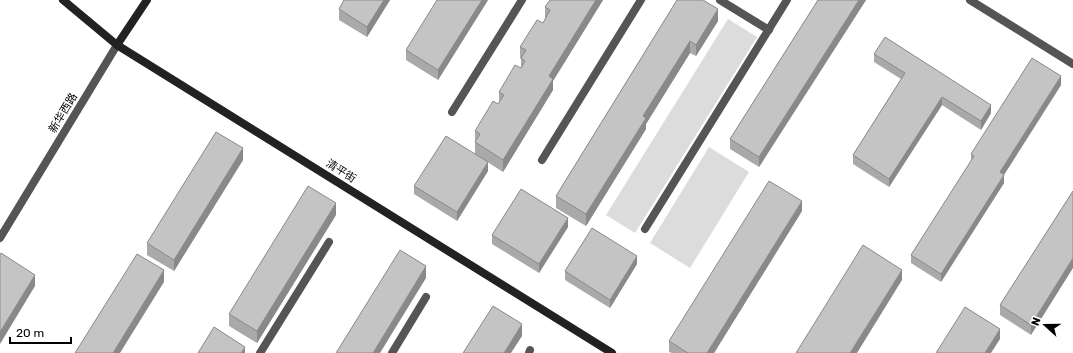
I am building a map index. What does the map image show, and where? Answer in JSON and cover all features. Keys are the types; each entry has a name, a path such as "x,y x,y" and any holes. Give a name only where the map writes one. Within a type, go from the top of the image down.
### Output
{"street":[{"name":"清平街","path":"64,0 117,45 612,353"},
{"name":"新华西路","path":"0,238 117,45 147,0"},
{"path":"452,112 522,0"},
{"path":"542,160 641,0"},
{"path":"720,0 769,30"},
{"path":"645,229 787,0"},
{"path":"970,0 1073,64"},
{"path":"260,353 329,242"},
{"path":"392,353 426,297"}],"shaded area":[{"path":"728,19 757,37 635,233 606,215"},
{"path":"709,147 749,172 690,268 650,243"}],"building":[{"path":"344,0 384,0 367,27 339,9"},
{"path":"437,0 482,0 438,70 406,50"},
{"path":"550,0 596,0 549,76 553,79 503,160 475,142 480,134 475,131 493,101 498,104 504,95 499,92 515,65 521,68 525,61 521,58 526,50 520,47 537,20 543,23 550,10 545,7"},
{"path":"677,0 703,0 718,9 696,45 690,41 643,116 646,118 586,214 556,196"},
{"path":"818,0 859,0 759,157 730,139"},
{"path":"885,37 991,105 981,121 942,97 889,179 853,155 905,73 874,54"},
{"path":"1032,58 1061,76 1000,172 1004,175 941,274 911,255 974,156 971,154"},
{"path":"216,132 243,148 174,260 147,243"},
{"path":"446,136 488,162 457,212 414,186"},
{"path":"769,181 802,201 707,353 688,353 669,341"},
{"path":"308,186 336,203 257,331 229,314"},
{"path":"521,189 568,218 539,264 492,235"},
{"path":"1073,191 1073,258 1031,325 1000,305"},
{"path":"592,228 637,256 610,300 565,271"},
{"path":"863,245 902,270 850,353 796,353"},
{"path":"400,250 426,266 373,353 336,353"},
{"path":"1,253 35,275 0,332 0,255"},
{"path":"137,254 164,270 113,353 75,353"},
{"path":"493,306 522,324 504,353 463,353"},
{"path":"965,307 1000,329 985,353 936,353"},
{"path":"214,327 245,347 241,353 198,353"}]}
